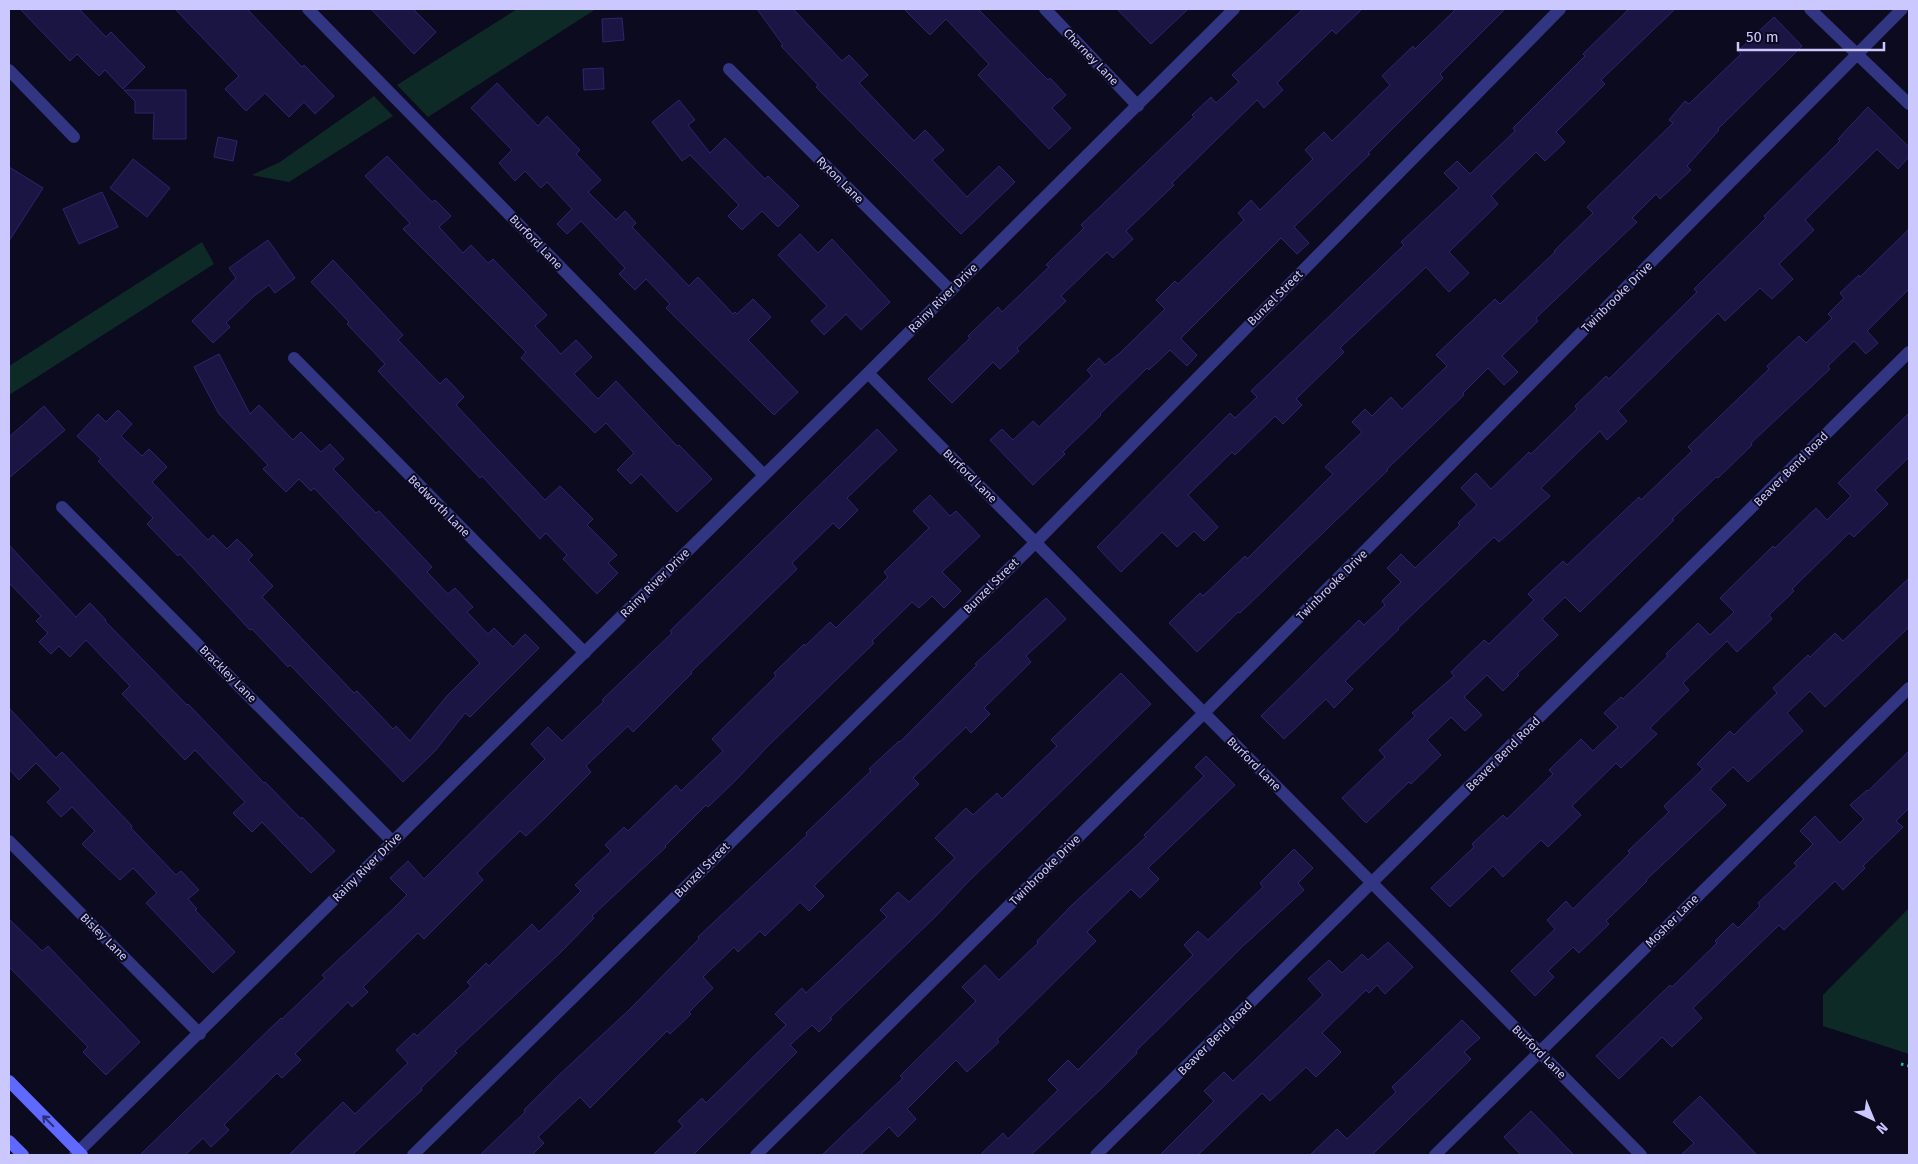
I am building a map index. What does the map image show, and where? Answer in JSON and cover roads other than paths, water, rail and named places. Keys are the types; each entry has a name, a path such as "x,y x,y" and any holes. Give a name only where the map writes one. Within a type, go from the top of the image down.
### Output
{"main road":[{"path":"9,1081 79,1154"},
{"path":"9,1141 23,1155"}],"street":[{"name":"Burford Lane","path":"308,9 764,475"},
{"name":"Charney Lane","path":"1045,9 1138,106"},
{"name":"Rainy River Drive","path":"79,1154 1234,9"},
{"name":"Bunzel Street","path":"413,1155 1035,543 1560,9"},
{"path":"1810,9 1909,104"},
{"name":"Twinbrooke Drive","path":"756,1155 1204,713 1902,9"},
{"name":"Ryton Lane","path":"728,69 950,291"},
{"path":"9,70 74,137"},
{"name":"Beaver Bend Road","path":"1096,1155 1909,352"},
{"name":"Bedworth Lane","path":"294,358 585,653"},
{"name":"Burford Lane","path":"868,373 1641,1155"},
{"name":"Brackley Lane","path":"62,507 393,842"},
{"name":"Mosher Lane","path":"1435,1155 1909,688"},
{"name":"Bisley Lane","path":"9,841 200,1034"}]}
